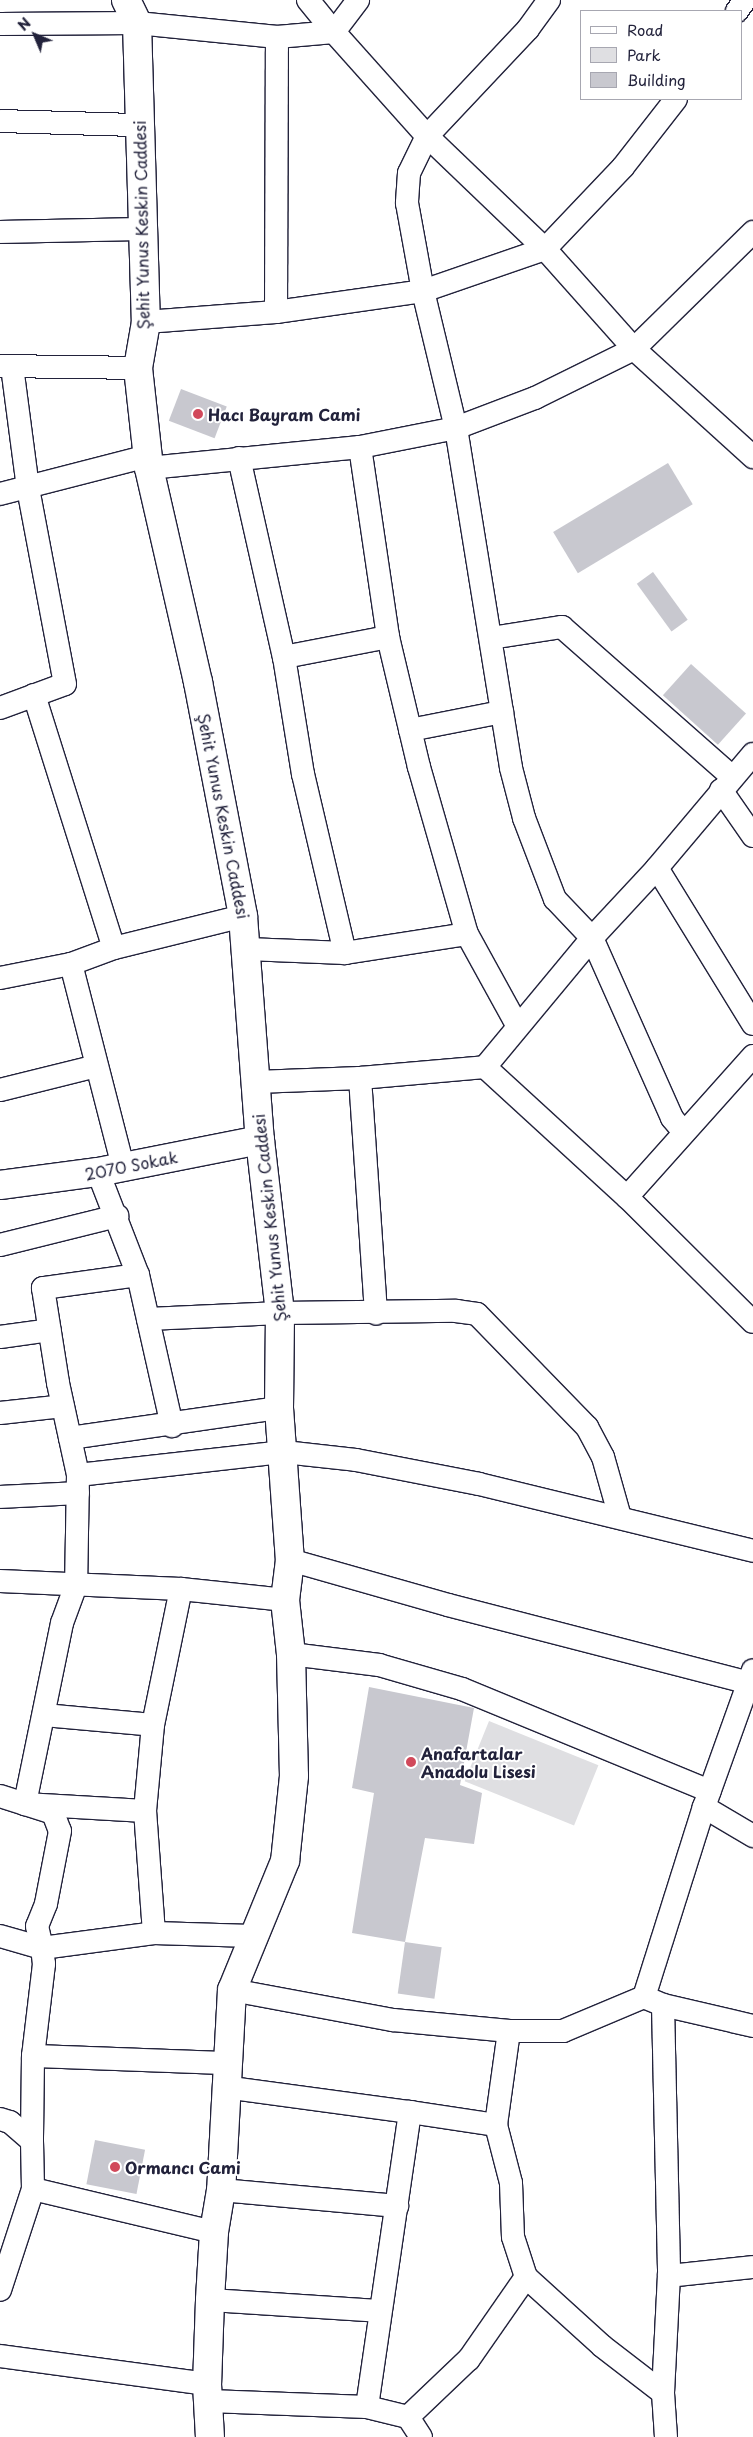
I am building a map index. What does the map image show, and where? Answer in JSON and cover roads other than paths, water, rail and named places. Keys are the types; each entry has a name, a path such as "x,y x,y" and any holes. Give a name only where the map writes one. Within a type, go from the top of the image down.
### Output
{"street":[{"path":"308,0 426,136 545,249 634,349 750,450"},
{"path":"0,24 131,12 277,37 334,32 358,0"},
{"path":"549,0 528,29 426,136 409,173 407,203 422,291 456,428 511,768 524,818 555,899 592,938 672,1118 683,1131"},
{"name":"Şehit Yunus Keskin Caddesi","path":"131,12 138,125 146,322 138,368 148,462 198,682 243,916 260,1140 280,1313 279,1408 284,1452 290,1560 285,1600 291,1654 294,1776 285,1861 252,1936 232,1990 221,2190 214,2232 210,2300 208,2392 210,2437"},
{"path":"276,312 277,37"},
{"path":"146,322 276,312 422,291 545,249 623,168 675,100"},
{"path":"0,121 138,125"},
{"path":"0,232 141,229"},
{"path":"0,494 148,462 239,458 360,447 456,428 535,398 634,349 753,232"},
{"path":"0,708 65,684 6,366 138,368"},
{"path":"360,447 388,637 410,730 467,934 517,1025"},
{"path":"239,458 284,657 303,774 345,953"},
{"path":"491,638 562,627 726,784 753,836"},
{"path":"284,657 388,637"},
{"path":"34,695 114,948"},
{"path":"410,730 502,712"},
{"path":"485,1067 517,1025 592,938 657,868 753,754"},
{"path":"657,868 753,1024"},
{"path":"0,978 71,964 114,948 243,916"},
{"path":"247,949 345,953 467,934"},
{"path":"71,964 96,1066 118,1216 138,1275 172,1426"},
{"path":"627,1197 683,1131 753,1056"},
{"path":"0,1090 96,1066"},
{"path":"256,1082 360,1078 485,1067 627,1197 753,1322"},
{"path":"360,1078 376,1313"},
{"name":"2070 Sokak","path":"0,1185 111,1169 260,1140"},
{"path":"0,1245 118,1216"},
{"path":"25,1804 62,1623 76,1585 78,1484 43,1288 138,1275"},
{"path":"148,1319 280,1313 456,1311 477,1314 587,1427 603,1457 620,1518"},
{"path":"0,1337 50,1330"},
{"path":"0,1413 63,1406"},
{"path":"70,1438 172,1426 279,1408"},
{"path":"0,1497 284,1452 375,1464 620,1518 753,1551"},
{"path":"290,1560 751,1679 707,1799 654,2001 669,2276 663,2393 666,2437"},
{"path":"0,1581 181,1589 285,1600"},
{"path":"154,1933 145,1811 153,1725 181,1589"},
{"path":"291,1654 379,1665 462,1689 707,1799 753,1836"},
{"path":"44,1715 153,1725"},
{"path":"0,1796 53,1813 60,1831 46,1904 37,1926 44,1964 33,2056 32,2142 34,2189 1,2282"},
{"path":"25,1804 145,1811"},
{"path":"0,1936 42,1948 154,1933 252,1936"},
{"path":"232,1990 393,2020 508,2031 563,2030 654,2001 753,2026"},
{"path":"508,2031 496,2125 511,2183 513,2237 526,2277 602,2346 663,2393"},
{"path":"33,2056 226,2075 410,2112 496,2125"},
{"path":"367,2407 379,2311 397,2206 410,2112"},
{"path":"0,2119 10,2122 32,2142"},
{"path":"34,2189 214,2232"},
{"path":"221,2190 397,2206"},
{"path":"669,2276 753,2267"},
{"path":"408,2418 468,2359 526,2277"},
{"path":"210,2300 379,2311"},
{"path":"0,2356 208,2392 367,2407 408,2418 421,2437"}],"place":[{"name":"Hacı Bayram Cami","path":"198,414"},
{"name":"Anafartalar Anadolu Lisesi","path":"411,1762"},
{"name":"Ormancı Cami","path":"115,2167"}]}
